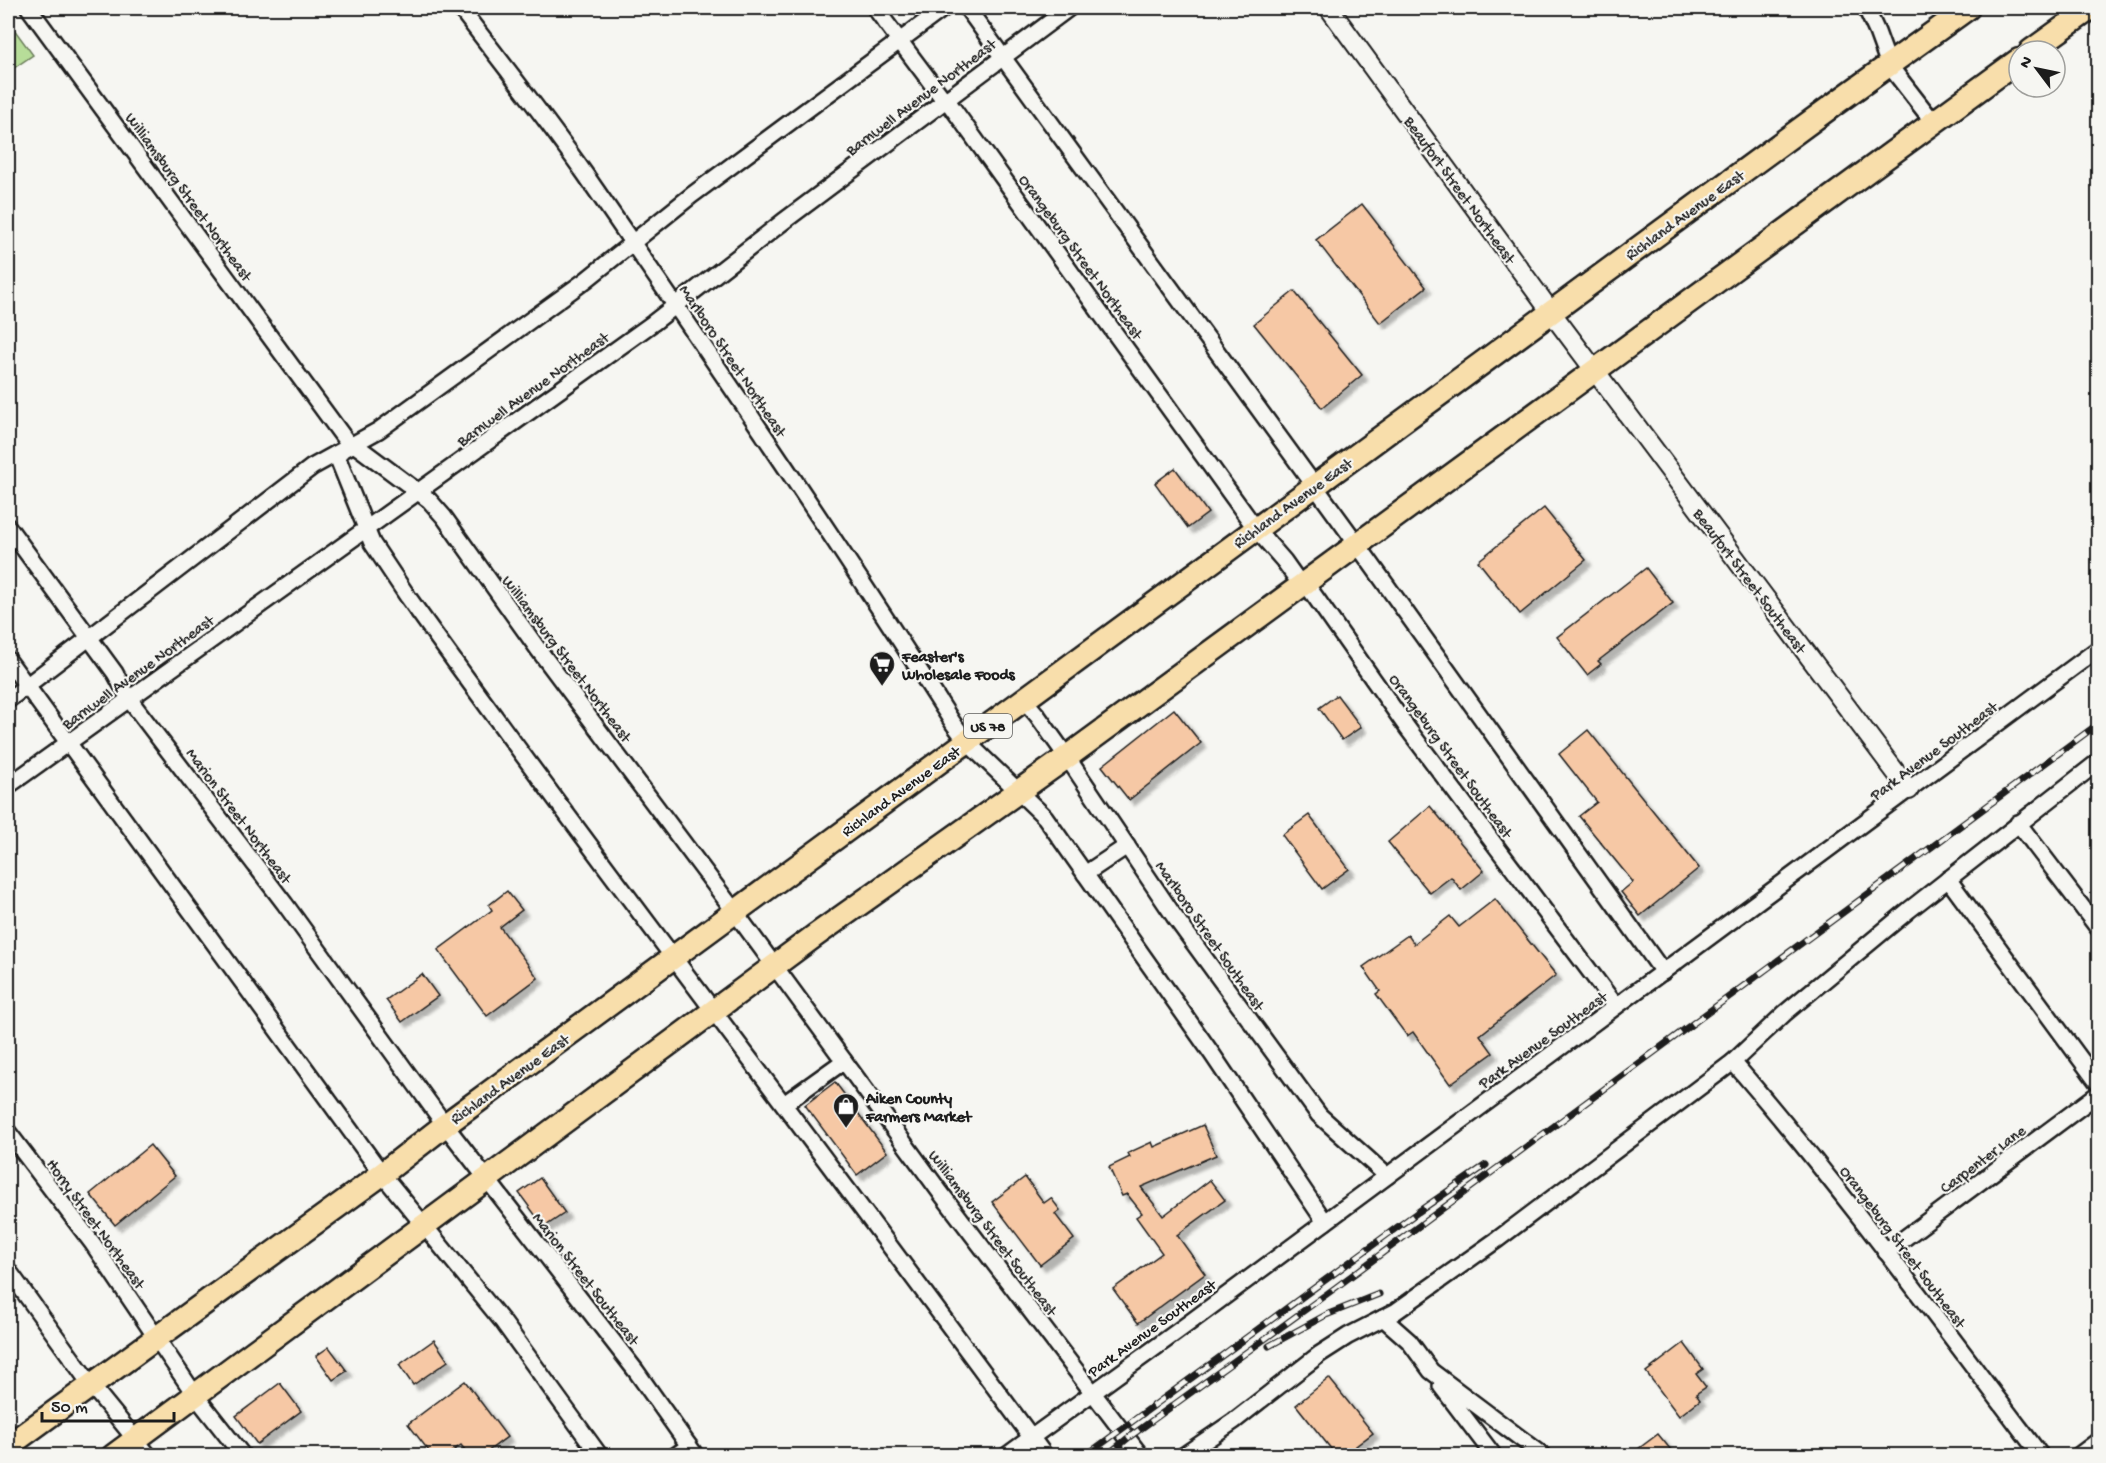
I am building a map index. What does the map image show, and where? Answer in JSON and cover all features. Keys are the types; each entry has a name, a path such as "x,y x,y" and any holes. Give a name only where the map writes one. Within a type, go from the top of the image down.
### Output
{"main road":[{"name":"Richland Avenue East","path":"8,1446 382,1174 673,957 1968,8"},
{"path":"2048,39 2091,8"},
{"path":"113,1455 142,1447 195,1395 286,1326 775,966 1067,757 2007,69"}],"street":[{"name":"Williamsburg Street Northeast","path":"29,8 321,407 352,445 419,492 444,517 545,659 735,912"},
{"name":"Marlboro Street Northeast","path":"460,8 585,174 816,513 952,723 967,742"},
{"name":"Orangeburg Street Northeast","path":"875,8 941,96 946,99 1256,529"},
{"path":"8,700 312,467 337,456 379,430 586,280 702,188 944,8"},
{"path":"967,8 1357,544 1663,972"},
{"name":"Barnwell Avenue Northeast","path":"8,786 419,492 675,305 1069,8"},
{"name":"Beaufort Street Northeast","path":"1329,8 1594,369"},
{"path":"1866,8 1889,65 1934,123"},
{"name":"Beaufort Street Southeast","path":"1594,369 1909,790"},
{"path":"337,456 372,543 415,607 1044,1455"},
{"name":"Marion Street Northeast","path":"8,527 116,673 129,699 292,914 445,1125"},
{"name":"Orangeburg Street Southeast","path":"1256,529 1301,585 1309,588 1408,729 1616,1006"},
{"name":"Park Avenue Southeast","path":"1005,1455 1190,1323 2098,649"},
{"path":"8,660 167,882 382,1174 503,1322 600,1455"},
{"name":"Marlboro Street Southeast","path":"1024,700 1067,757 1180,926 1319,1116 1387,1176"},
{"path":"967,742 1045,817 1212,1054 1324,1222"},
{"path":"1183,1455 1320,1354 1348,1336 1395,1312 1498,1239 1733,1062 1785,1013 1948,879 2098,762"},
{"path":"2018,823 2098,928"},
{"path":"1085,874 1127,846"},
{"path":"1948,879 2098,1083"},
{"name":"Williamsburg Street Southeast","path":"735,912 940,1192 1141,1455"},
{"path":"784,1104 844,1061"},
{"name":"Orangeburg Street Southeast","path":"1733,1062 1787,1124 1870,1227 1886,1252 2041,1455"},
{"name":"Carpenter Lane","path":"1886,1252 2098,1094"},
{"name":"Marion Street Southeast","path":"445,1125 636,1371 693,1450"},
{"name":"Horry Street Northeast","path":"8,1132 93,1244 195,1395 243,1455"},
{"path":"8,1270 91,1385 142,1447"},
{"path":"1383,1318 1409,1341 1494,1455"},
{"path":"1431,1371 1544,1455"},
{"path":"2078,1455 2098,1441"},
{"path":"675,1455 693,1450"}],"green space":[{"path":"8,21 33,55 8,72"}],"building":[{"path":"1362,204 1426,287 1380,323 1316,240"},
{"path":"1294,291 1362,375 1322,408 1254,324"},
{"path":"1175,468 1208,513 1188,528 1155,483"},
{"path":"1544,508 1586,560 1520,614 1478,561"},
{"path":"1646,568 1673,603 1598,661 1601,664 1587,675 1557,637"},
{"path":"1337,695 1361,727 1342,740 1319,708"},
{"path":"1174,709 1201,743 1129,800 1102,766"},
{"path":"1588,730 1699,868 1640,916 1621,892 1633,882 1579,816 1597,802 1559,754"},
{"path":"1430,806 1484,871 1461,890 1451,877 1430,893 1388,842"},
{"path":"1309,815 1349,869 1322,889 1282,835"},
{"path":"507,891 522,910 500,927 538,978 487,1016 438,950 492,910 489,905"},
{"path":"1495,899 1556,975 1480,1035 1493,1053 1450,1084 1413,1032 1407,1036 1376,994 1380,991 1363,967 1408,935 1414,944 1450,916 1459,927"},
{"path":"422,974 438,996 402,1022 386,1000"},
{"name":"Aiken County Farmers Market","path":"835,1082 887,1152 857,1175 805,1105"},
{"path":"1203,1125 1216,1155 1141,1187 1163,1216 1210,1180 1225,1200 1177,1235 1205,1274 1138,1323 1113,1289 1162,1253 1136,1217 1142,1213 1127,1194 1122,1196 1109,1167 1130,1157 1128,1153 1152,1142 1154,1147"},
{"path":"150,1145 175,1176 115,1225 90,1194"},
{"path":"1025,1177 1044,1203 1051,1198 1060,1210 1055,1214 1074,1239 1040,1265 992,1202"},
{"path":"540,1178 565,1213 544,1227 519,1193"},
{"path":"434,1340 448,1361 413,1385 399,1365"},
{"path":"1684,1343 1703,1369 1696,1374 1706,1387 1696,1394 1700,1400 1679,1416 1646,1372"},
{"path":"329,1347 347,1371 333,1380 316,1356"},
{"path":"1329,1378 1373,1433 1344,1455 1336,1455 1296,1405"},
{"path":"465,1381 507,1437 483,1455 469,1455 461,1445 447,1455 432,1455 408,1424"},
{"path":"280,1383 301,1411 257,1444 236,1416"},
{"path":"1658,1434 1675,1455 1630,1455"}],"railway":[{"path":"1106,1456 2098,724"},
{"path":"1085,1456 1418,1212 1486,1165"},
{"path":"1269,1346 1326,1315 1379,1294"}],"place":[{"name":"Feaster's Wholesale Foods","path":"882,687"},
{"name":"Aiken County Farmers Market","path":"846,1129"}]}
